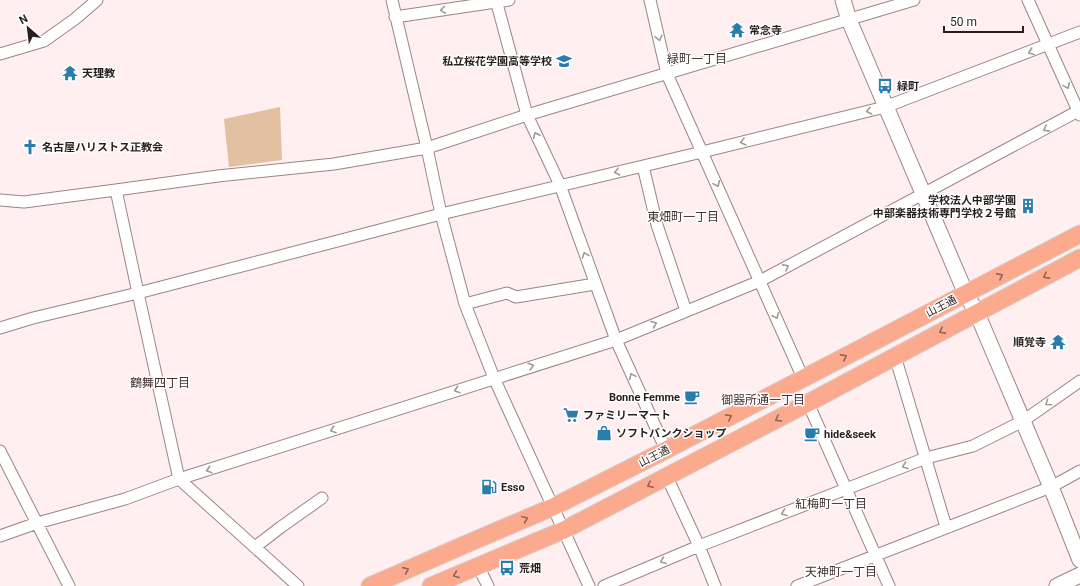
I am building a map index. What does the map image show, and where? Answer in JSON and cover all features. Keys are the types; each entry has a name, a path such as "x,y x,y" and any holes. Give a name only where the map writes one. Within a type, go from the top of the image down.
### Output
{"main road":[{"name":"山王通","path":"370,586 552,507 666,450 1080,234"},
{"name":"山王通","path":"431,586 564,530 808,403 1080,258"}],"street":[{"path":"0,54 44,41 97,0"},
{"path":"392,0 441,214 465,304 494,378 589,586"},
{"path":"395,17 509,0"},
{"path":"650,0 667,74 803,378"},
{"path":"843,0 848,20 966,294 977,313 1051,487 1080,560"},
{"path":"0,200 24,202 218,176 334,164 427,148 527,116 914,0"},
{"path":"0,536 37,523 124,499 179,479 616,340 760,281 1079,112 1028,0"},
{"path":"496,1 527,116 560,185 616,340 666,450"},
{"path":"0,328 33,318 138,293 441,214 885,107 1080,32"},
{"path":"643,166 657,225 686,311"},
{"path":"116,190 179,479 298,586"},
{"path":"465,304 506,293 516,297 595,284"},
{"path":"895,356 946,527"},
{"path":"604,586 699,546 926,458 973,446 1023,421 1080,381"},
{"path":"808,403 847,488 889,586"},
{"path":"0,451 69,586"},
{"path":"797,586 1051,487 1080,471"},
{"path":"667,477 699,546 715,586"},
{"path":"255,547 322,498"},
{"path":"478,566 488,586"},
{"path":"1057,586 1080,575"}],"shaded area":[{"path":"280,107 282,160 229,167 224,119"}],"place":[{"name":"常念寺","path":"737,30"},
{"name":"私立桜花学園高等学校","path":"564,61"},
{"name":"天理教","path":"70,73"},
{"name":"緑町","path":"885,86"},
{"name":"名古屋ハリストス正教会","path":"30,147"},
{"name":"学校法人中部学園 中部楽器技術専門学校２号館","path":"1028,206"},
{"name":"順覚寺","path":"1058,342"},
{"name":"Bonne Femme","path":"692,397"},
{"name":"ファミリーマート","path":"571,415"},
{"name":"ソフトバンクショップ","path":"604,433"},
{"name":"hide&seek","path":"812,434"},
{"name":"Esso","path":"489,487"},
{"name":"荒畑","path":"507,568"}],"district":[{"name":"緑町一丁目","path":"697,59"},
{"name":"東畑町一丁目","path":"683,217"},
{"name":"鶴舞四丁目","path":"160,383"},
{"name":"御器所通一丁目","path":"763,400"},
{"name":"紅梅町一丁目","path":"831,504"},
{"name":"天神町一丁目","path":"841,572"}]}
